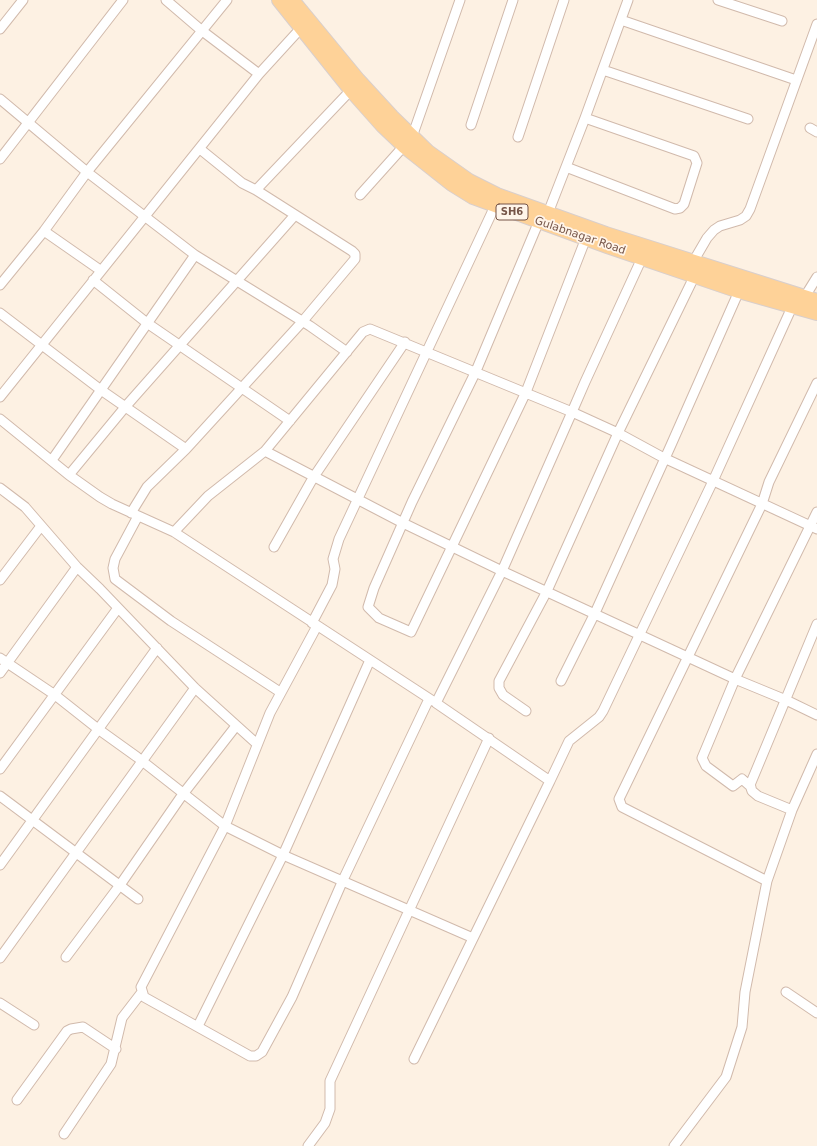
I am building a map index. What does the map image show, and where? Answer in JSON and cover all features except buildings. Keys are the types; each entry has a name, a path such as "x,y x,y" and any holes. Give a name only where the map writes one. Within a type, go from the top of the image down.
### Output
{"main road":[{"name":"Gulabnagar Road","path":"278,0 351,90 383,126 408,142 428,152 469,181 586,238 642,258 694,269 810,299"},
{"name":"Gulabnagar Road","path":"292,0 408,142 452,184 473,197 495,206 544,217 606,234 694,269 739,291 817,313"}],"street":[{"path":"0,29 23,0"},
{"path":"0,159 27,122 123,0"},
{"path":"166,0 201,30 260,74"},
{"path":"0,285 44,231 87,172 201,30 227,0"},
{"path":"360,195 408,142 460,0"},
{"path":"471,124 513,0"},
{"path":"518,137 564,0"},
{"path":"586,238 526,392 411,632 379,618 368,607 374,588 403,523 476,371 566,167 628,0"},
{"path":"718,0 782,21"},
{"path":"621,20 796,80"},
{"path":"0,397 100,270 145,217 260,74 300,28"},
{"path":"526,711 503,695 499,688 499,681 546,591 707,238 720,226 740,220 746,216 750,209 816,28"},
{"path":"603,70 748,119"},
{"path":"256,190 351,90"},
{"path":"0,99 87,172 195,255 347,352"},
{"path":"566,167 675,209 680,208 684,204 697,163 694,156 585,118"},
{"path":"115,579 115,559 147,487 186,449 241,387 302,322 356,257 352,251 242,182 200,149"},
{"path":"495,206 358,499 335,552 333,559 335,568 332,585 315,624 280,692 257,744 225,826 141,987 144,997 250,1056 256,1056 262,1052 292,997 343,880 433,701 502,571 642,258"},
{"path":"69,475 179,345 238,282 296,215"},
{"path":"44,231 100,270"},
{"path":"52,460 195,255"},
{"path":"810,299 817,277"},
{"path":"93,280 147,323 290,421"},
{"path":"561,681 595,614 739,291"},
{"path":"414,1059 550,781 568,741 599,717 603,711 641,635 792,307"},
{"path":"0,313 101,390 186,449"},
{"path":"174,532 208,496 265,451 363,332 370,329 476,371 572,412 618,433 664,458 814,528"},
{"path":"274,547 313,478 405,342"},
{"path":"767,880 622,807 619,802 620,796 762,504 769,482 817,383"},
{"path":"0,419 69,475 106,501 174,532 489,738 550,781"},
{"path":"265,451 313,478 502,571 735,679 786,700 817,715"},
{"path":"0,488 25,507 77,567 195,688 257,744"},
{"path":"751,787 742,779 733,786 706,766 702,760 703,755 735,679 814,528 817,512"},
{"path":"0,580 41,526"},
{"path":"0,673 4,661 77,567"},
{"path":"100,589 115,579"},
{"path":"115,579 171,621 280,692"},
{"path":"0,769 118,608"},
{"path":"792,810 758,796 752,791 750,782 817,624"},
{"path":"0,865 157,648"},
{"path":"198,1026 283,855 370,660"},
{"path":"4,661 55,695 98,729 142,760 225,826 283,855 473,938"},
{"path":"0,958 195,688"},
{"path":"66,957 120,886 183,794 236,726"},
{"path":"308,1146 325,1123 330,1109 330,1081 489,738"},
{"path":"674,1146 726,1077 742,1027 744,992 767,880 792,810 817,754"},
{"path":"0,796 32,822 138,899"},
{"path":"64,1134 111,1064 116,1049 122,1018 142,992"},
{"path":"786,992 817,1013"},
{"path":"0,1003 34,1025"},
{"path":"17,1100 67,1031 83,1027 116,1049"}]}
